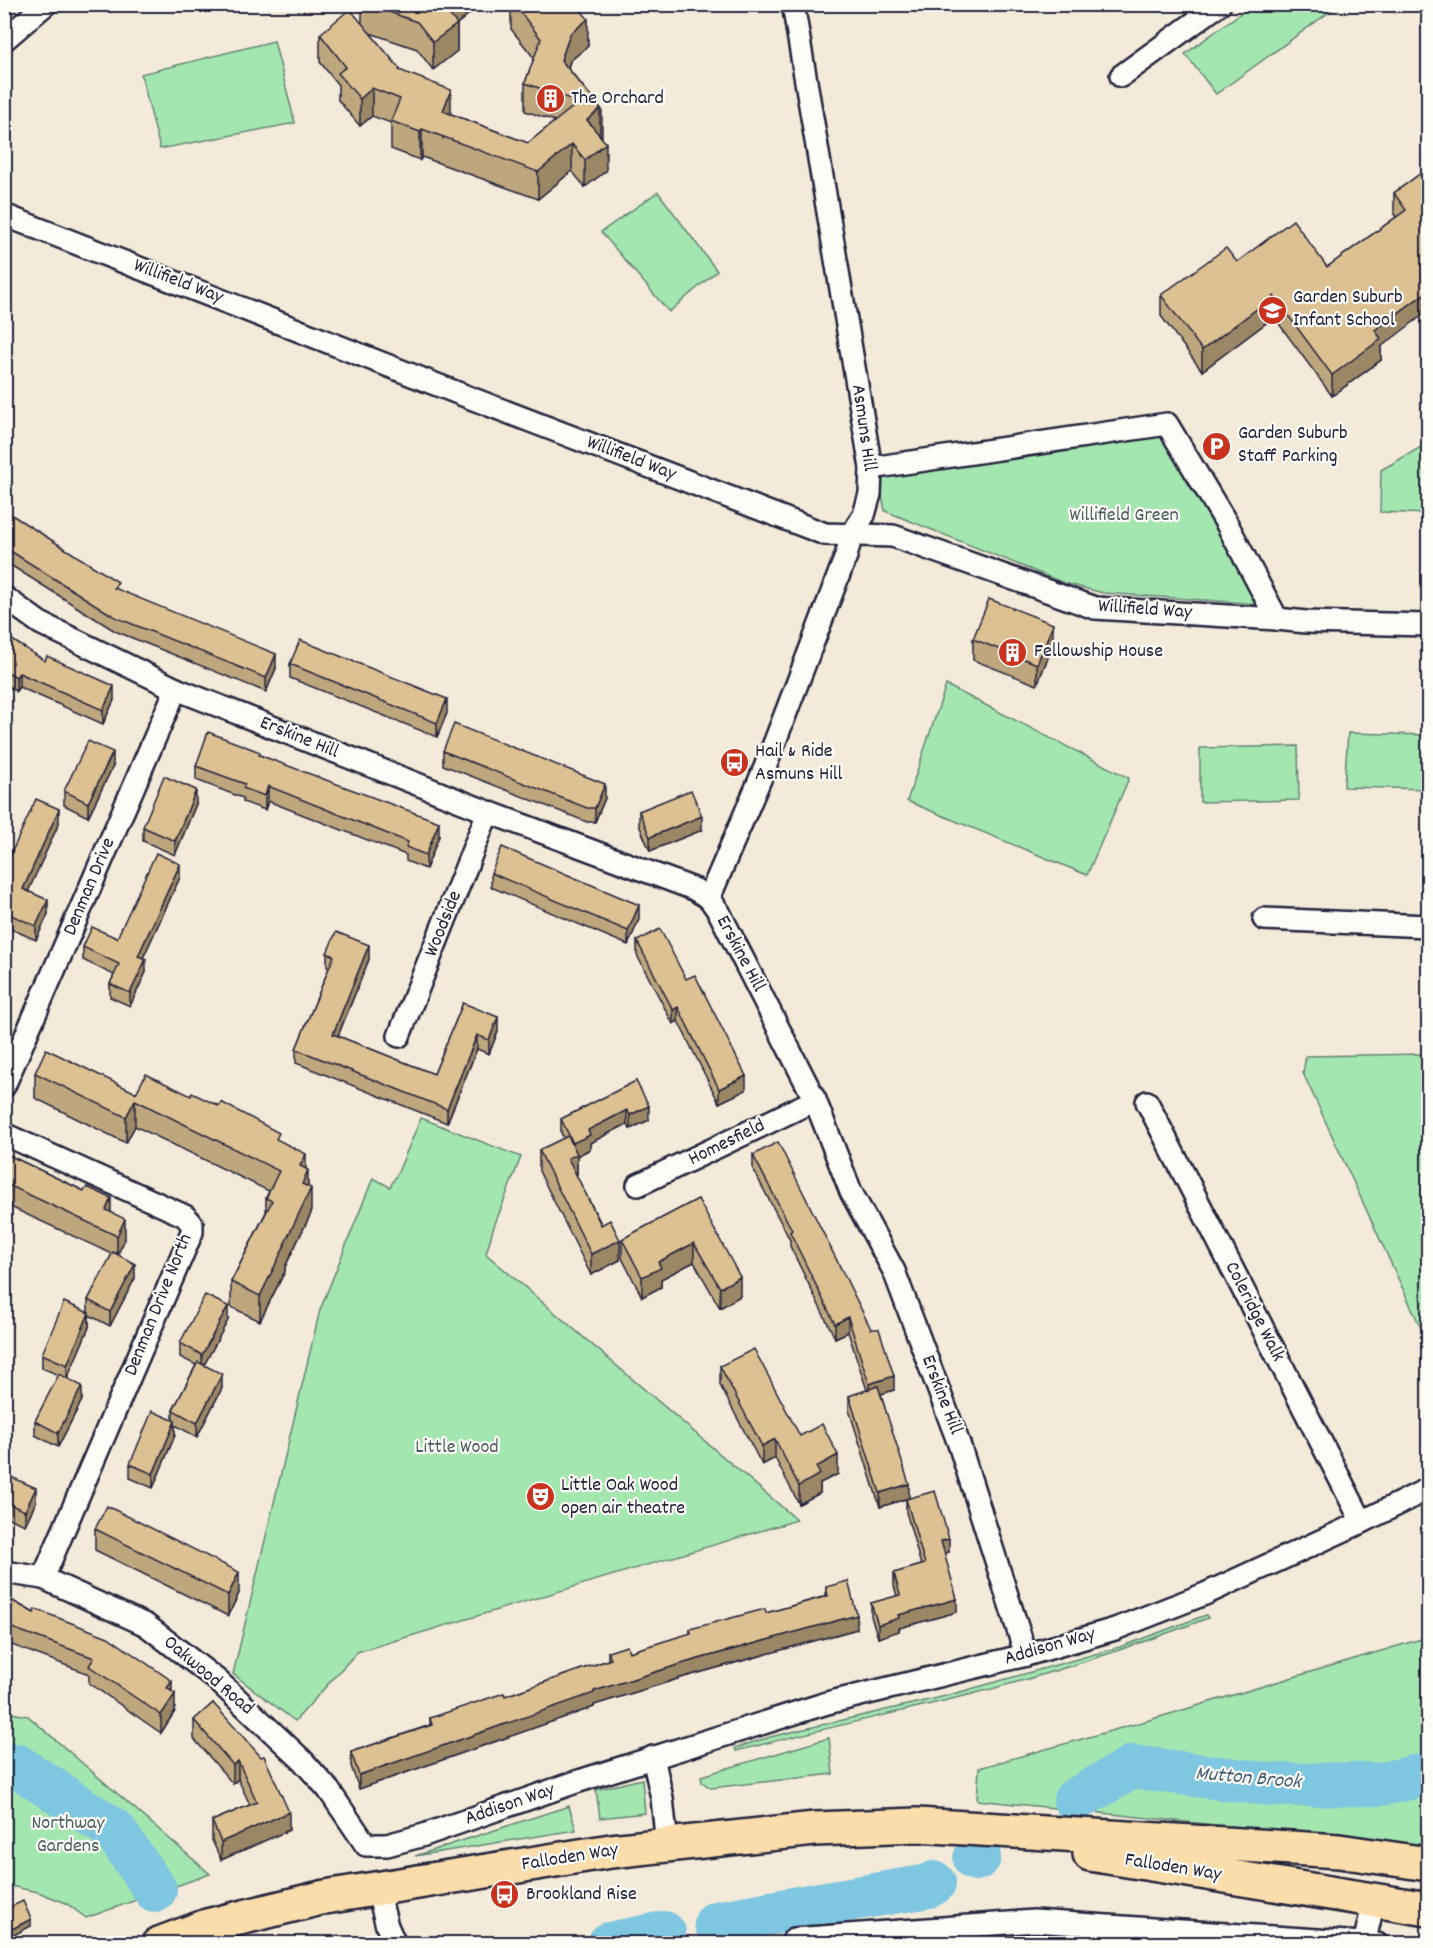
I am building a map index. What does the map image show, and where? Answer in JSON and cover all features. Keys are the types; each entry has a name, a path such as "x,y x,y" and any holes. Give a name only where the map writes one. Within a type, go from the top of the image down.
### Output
{"highway":[{"name":"Falloden Way","path":"917,1826 1428,1909"},
{"name":"Falloden Way","path":"159,1944 218,1923 325,1897 611,1851 815,1829 917,1826 1339,1851 1428,1864"},
{"path":"1374,1901 1380,1857"}],"street":[{"path":"4,40 46,4"},
{"name":"Asmuns Hill","path":"709,898 764,770 846,556 852,534 864,515 870,494 871,468 793,4"},
{"path":"1121,76 1220,4"},
{"name":"Willifield Way","path":"4,215 825,534 893,536 1095,608 1277,618 1306,622 1428,625"},
{"path":"871,468 1167,424 1227,524 1277,618"},
{"name":"Erskine Hill","path":"4,597 40,623 176,689 488,812 694,889 709,898 719,912 815,1100 851,1192 898,1282 959,1444 1026,1655"},
{"name":"Denman Drive","path":"4,1086 176,689"},
{"name":"Woodside","path":"399,1036 488,812"},
{"path":"1264,919 1428,927"},
{"name":"Homesfield","path":"638,1185 815,1100"},
{"name":"Coleridge Walk","path":"1147,1102 1362,1522"},
{"name":"Denman Drive North","path":"4,1134 185,1216 192,1224 192,1232 44,1578"},
{"name":"Addison Way","path":"366,1845 387,1845 424,1835 576,1782 827,1703 1026,1655 1115,1629 1205,1594 1428,1489"},
{"name":"Oakwood Road","path":"4,1572 44,1578 146,1625 217,1680 302,1760 328,1789 366,1845"},
{"path":"653,1757 662,1798 668,1845"},
{"path":"377,1888 394,1944"},
{"path":"794,1941 1034,1921 1368,1943 1374,1901"}],"green space":[{"path":"1253,4 1339,5 1216,94 1185,54"},
{"path":"274,41 295,123 160,149 141,74"},
{"path":"658,192 717,271 669,312 601,232"},
{"name":"Willifield Green","path":"1164,430 1260,604 1103,593 1064,583 885,511 879,479"},
{"path":"1428,443 1428,514 1380,512 1381,470"},
{"path":"946,685 1129,778 1087,875 907,801"},
{"path":"1348,733 1428,735 1428,789 1344,787"},
{"path":"1298,746 1299,800 1200,802 1200,748"},
{"path":"1428,1054 1427,1341 1303,1073 1306,1056"},
{"name":"Little Wood","path":"421,1118 521,1157 493,1229 486,1254 797,1520 357,1652 295,1721 233,1674 320,1310 373,1178 390,1187"},
{"path":"1206,1615 1208,1618 1149,1640 1029,1679 736,1751 735,1748 770,1737 946,1696 1120,1647"},
{"path":"1428,1637 1428,1850 1368,1841 977,1800 979,1768"},
{"name":"Northway Gardens","path":"5,1712 28,1716 210,1874 86,1918 66,1903 38,1892 5,1885"},
{"path":"829,1738 833,1774 711,1788 702,1782 701,1776"},
{"path":"642,1779 645,1813 600,1818 596,1790"},
{"path":"569,1806 576,1830 415,1856"}],"building":[{"path":"367,4 447,4 443,7 457,24 433,42 417,22"},
{"path":"514,4 576,4 588,19 570,34 561,60 602,110 600,109 587,120 606,143 585,160 572,144 538,172 422,129 420,132 391,121 400,99 372,88 360,99 338,73 346,67 320,34 350,9 399,70 451,90 443,111 528,143 579,102 525,83 541,39"},
{"path":"1428,168 1428,291 1375,330 1381,339 1332,375 1274,296 1202,350 1161,295 1226,248 1237,262 1293,220 1327,267 1406,210 1394,193"},
{"path":"4,510 118,582 114,588 276,654 266,678 115,617 4,547"},
{"path":"989,599 1053,624 1037,664 973,639"},
{"path":"4,635 45,661 47,656 114,686 103,710 19,673 16,677 4,670"},
{"path":"300,640 447,699 437,723 290,664"},
{"path":"454,724 605,784 595,808 587,808 443,751"},
{"path":"208,732 260,752 259,755 439,822 426,855 406,847 408,842 268,786 265,796 243,788 245,784 196,766"},
{"path":"88,741 113,752 88,803 64,791"},
{"path":"164,776 196,790 175,841 143,827"},
{"path":"691,790 702,816 650,837 639,811"},
{"path":"36,799 59,809 23,889 48,900 36,926 4,912 4,869"},
{"path":"502,847 639,905 628,931 491,873"},
{"path":"156,853 180,864 138,956 146,959 130,993 110,984 119,964 83,947 92,927 117,938"},
{"path":"660,929 686,979 695,975 746,1076 719,1089 678,1007 673,1010 637,941"},
{"path":"336,932 369,945 333,1034 434,1074 463,1003 498,1017 489,1040 477,1035 447,1109 296,1049 334,956 327,953"},
{"path":"46,1049 136,1093 146,1074 191,1096 192,1093 219,1106 221,1102 279,1133 276,1139 306,1154 300,1166 308,1170 302,1184 311,1188 260,1296 231,1282 272,1201 266,1198 279,1171 135,1100 126,1117 35,1073"},
{"path":"636,1081 649,1106 630,1115 627,1110 588,1130 590,1135 573,1143 561,1119"},
{"path":"568,1136 577,1154 568,1158 601,1225 610,1220 620,1240 591,1254 539,1150"},
{"path":"778,1142 871,1329 879,1329 894,1376 869,1384 848,1317 835,1324 790,1232 792,1230 753,1155"},
{"path":"4,1153 84,1191 87,1187 111,1198 106,1210 125,1219 117,1236 4,1183"},
{"path":"698,1199 740,1277 720,1288 694,1243 658,1262 661,1268 642,1277 622,1239"},
{"path":"113,1252 135,1264 110,1312 88,1300"},
{"path":"205,1295 228,1306 202,1355 180,1343"},
{"path":"64,1302 89,1313 67,1365 42,1354"},
{"path":"754,1349 800,1436 822,1424 838,1455 816,1467 820,1474 799,1486 775,1439 762,1446 720,1366"},
{"path":"198,1362 222,1374 197,1423 173,1410"},
{"path":"59,1374 82,1386 58,1433 35,1421"},
{"path":"878,1386 909,1484 880,1493 849,1396"},
{"path":"152,1411 175,1421 153,1474 130,1464"},
{"path":"4,1474 36,1488 25,1511 4,1502"},
{"path":"935,1491 949,1539 941,1541 957,1599 898,1615 899,1618 878,1625 871,1603 900,1595 894,1573 925,1564 906,1499"},
{"path":"107,1506 239,1572 228,1595 95,1529"},
{"path":"848,1581 857,1615 684,1663 594,1691 594,1693 359,1775 351,1752 432,1725 430,1718 504,1693 505,1696 611,1659 608,1652 627,1646 629,1652 691,1633 690,1629 765,1609 766,1613 828,1596 826,1587"},
{"path":"4,1596 34,1613 35,1609 108,1637 172,1681 167,1688 175,1694 161,1715 89,1666 94,1658 4,1625"},
{"path":"213,1703 261,1757 264,1756 289,1812 221,1842 212,1821 257,1802 238,1761 233,1765 194,1720"},
{"path":"23,1901 31,1919 10,1930 13,1936 4,1940 4,1910"}],"waterway":[{"name":"Mutton Brook","path":"4,1766 16,1765 114,1830 155,1890"},
{"name":"Mutton Brook","path":"1075,1800 1132,1767 1275,1785 1382,1784 1428,1774"},
{"name":"Mutton Brook","path":"975,1859 979,1857"},
{"name":"Mutton Brook","path":"716,1923 929,1886 934,1883"},
{"name":"Mutton Brook","path":"609,1944 664,1933"}],"place":[{"name":"The Orchard","path":"550,99"},
{"name":"Garden Suburb Infant School","path":"1272,310"},
{"name":"Garden Suburb Staff Parking","path":"1217,446"},
{"name":"Fellowship House","path":"1013,652"},
{"name":"Hail & Ride Asmuns Hill","path":"734,763"},
{"name":"Little Oak Wood open air theatre","path":"540,1497"},
{"name":"Brookland Rise","path":"505,1895"}]}
